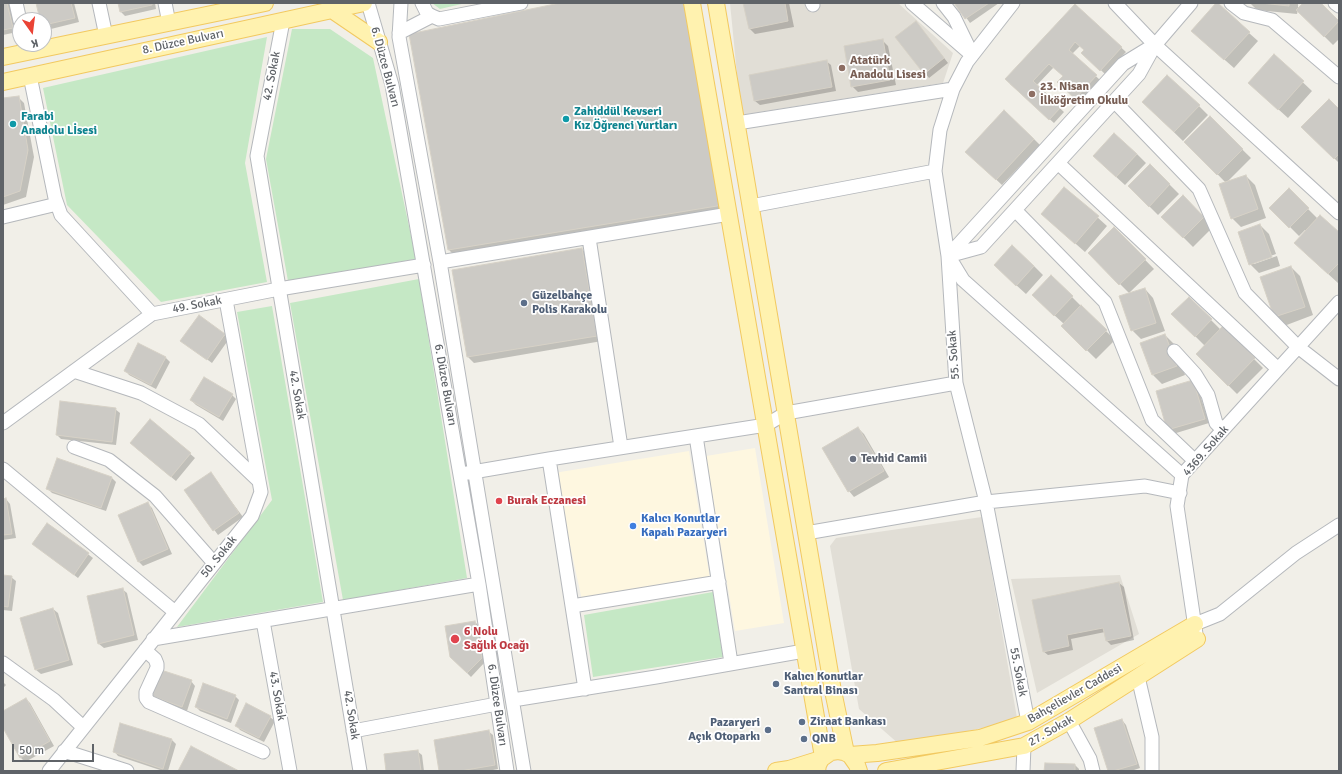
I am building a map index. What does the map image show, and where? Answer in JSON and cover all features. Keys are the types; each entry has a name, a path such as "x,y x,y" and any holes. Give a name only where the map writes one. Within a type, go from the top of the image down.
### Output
{"main road":[{"name":"8. Düzce Bulvarı","path":"52,44 106,36 265,3"},
{"name":"8. Düzce Bulvarı","path":"3,82 364,3"},
{"path":"692,3 766,425 804,651 820,762"},
{"path":"716,3 833,691 848,754 858,765 859,771"},
{"path":"332,10 379,42"},
{"name":"8. Düzce Bulvarı","path":"3,57 16,52"},
{"name":"27. Sokak","path":"886,771 915,768 1024,746 1069,721 1138,677 1196,632"},
{"name":"Bahçelievler Caddesi","path":"776,771 820,762 831,752 838,751 848,754 877,753 980,738 1028,722 1196,632"}],"street":[{"path":"99,3 106,36"},
{"path":"165,3 169,23"},
{"name":"6. Düzce Bulvarı","path":"368,3 392,85 461,474 497,704 503,770"},
{"name":"6. Düzce Bulvarı","path":"401,3 399,37 440,262 524,771"},
{"path":"422,3 427,13 440,19 521,3"},
{"path":"912,3 972,55"},
{"path":"943,3 954,18 972,55"},
{"name":"55. Sokak","path":"1013,3 972,55 953,89 940,130 936,171 948,256 956,383 986,502 1028,722"},
{"path":"1115,3 1155,45 1339,213"},
{"path":"948,256 981,247 1139,74 1155,45 1191,3"},
{"path":"1231,3 1244,13 1272,20 1339,77"},
{"path":"1335,3 1339,6"},
{"path":"399,32 432,16"},
{"name":"42. Sokak","path":"283,20 257,156 360,771"},
{"path":"948,256 1123,64 1155,45"},
{"path":"30,76 55,198 61,215 152,314"},
{"path":"737,123 953,89"},
{"path":"1114,101 1199,189 1245,293 1298,347 1339,379"},
{"path":"1058,163 1278,369"},
{"path":"751,206 936,171"},
{"path":"3,217 57,204"},
{"path":"1015,210 1105,302 1152,420 1195,461"},
{"path":"440,262 729,214"},
{"path":"589,238 621,447"},
{"path":"948,256 962,280 1182,475"},
{"name":"49. Sokak","path":"3,423 152,314 279,289 424,265"},
{"name":"50. Sokak","path":"49,771 252,516 261,492 226,300"},
{"name":"4369. Sokak","path":"1196,632 1178,506 1182,475 1338,304"},
{"path":"1174,351 1195,374 1208,395 1216,422 1223,430"},
{"path":"74,371 141,393 199,424 259,480"},
{"path":"461,474 621,447 766,425 786,413 956,383"},
{"path":"696,436 731,663"},
{"path":"74,447 109,460 155,496 214,563"},
{"path":"549,459 585,688"},
{"path":"3,469 175,612"},
{"path":"806,533 986,502 1145,486 1180,493"},
{"path":"1196,632 1296,553 1339,525"},
{"path":"572,606 719,582"},
{"path":"153,639 479,584"},
{"name":"43. Sokak","path":"263,621 290,771"},
{"path":"145,650 155,659 157,664 157,668 146,692 146,698 149,702 263,752"},
{"path":"513,700 804,651"},
{"path":"3,663 54,700 83,727"},
{"path":"1138,677 1152,737 1152,771"},
{"path":"353,731 497,704"},
{"path":"1069,721 1090,759 1093,771"},
{"path":"1023,771 1024,746"},
{"path":"64,751 127,771"}],"shaded area":[{"name":"Atatürk Anadolu Lisesi","path":"730,3 898,3 953,53 943,83 741,115"},
{"path":"755,448 784,623 735,631 706,456"},
{"name":"Kalıcı Konutlar Kapalı Pazaryeri","path":"689,451 710,579 582,600 554,473"},
{"path":"982,517 1017,718 1007,723 900,745 859,709 830,546 836,538"},
{"path":"1120,575 1139,634 1037,693 1011,579"}],"green space":[{"path":"432,3 466,3 440,9"},
{"path":"292,29 330,29 373,58 416,259 288,281 266,159"},
{"path":"267,37 245,163 267,282 161,302 67,205 43,88"},
{"path":"419,279 467,578 343,600 290,303"},
{"path":"272,306 323,602 177,627 272,500 237,312"},
{"path":"713,592 723,657 593,677 584,615"}],"building":[{"path":"3,3 7,3 12,28 3,30"},
{"path":"36,3 71,3 75,18 52,23 52,12 38,12"},
{"path":"118,3 152,3 152,5 120,12"},
{"name":"Zahiddül Kevseri Kız Öğrenci Yurtları","path":"560,3 687,3 723,205 448,250 409,34"},
{"path":"743,3 785,3 788,21 749,29"},
{"path":"954,3 989,3 965,19"},
{"path":"1216,3 1218,3 1250,32 1224,60 1191,31"},
{"path":"1261,3 1289,3 1289,6"},
{"path":"1303,3 1321,3 1339,21 1324,37 1296,10"},
{"path":"1075,4 1122,47 1100,71 1081,53 1084,50 1075,42 1069,50 1097,75 1075,99 1057,82 1063,76 1049,64 1033,81 1061,107 1049,120 1005,79"},
{"path":"916,21 944,58 924,74 895,37"},
{"path":"883,39 890,80 851,87 844,46"},
{"path":"1274,54 1304,81 1278,110 1248,83"},
{"path":"827,60 832,87 754,101 749,75"},
{"path":"1167,75 1200,105 1174,132 1142,102"},
{"name":"Farabi Anadolu Lİsesi","path":"19,96 28,150 20,191 3,197 3,98"},
{"path":"1329,99 1339,109 1339,154 1334,159 1301,127"},
{"path":"1004,110 1034,139 996,180 965,152"},
{"path":"1210,116 1243,149 1217,175 1184,142"},
{"path":"1114,133 1137,154 1116,177 1093,156"},
{"path":"1150,164 1170,184 1149,207 1128,186"},
{"path":"1246,175 1258,209 1231,219 1219,184"},
{"path":"1064,187 1099,216 1075,244 1041,214"},
{"path":"1289,188 1309,208 1289,228 1269,208"},
{"path":"1183,195 1204,217 1183,238 1161,217"},
{"path":"1320,215 1339,232 1339,263 1328,274 1294,243"},
{"path":"1260,224 1272,257 1249,265 1238,232"},
{"path":"1114,227 1146,259 1119,285 1088,253"},
{"path":"1012,245 1034,266 1016,286 994,265"},
{"name":"Güzelbahçe Polis Karakolu","path":"582,248 597,336 467,357 452,270"},
{"path":"1291,266 1305,307 1274,317 1260,277"},
{"path":"1051,275 1073,296 1054,316 1032,295"},
{"path":"1145,288 1156,323 1131,331 1119,296"},
{"path":"1189,297 1212,319 1195,337 1171,314"},
{"path":"1081,305 1107,330 1086,351 1061,326"},
{"path":"199,315 225,334 207,360 180,341"},
{"path":"1223,326 1255,358 1228,386 1196,354"},
{"path":"1165,334 1177,366 1152,375 1140,343"},
{"path":"138,343 166,357 151,385 124,371"},
{"path":"204,377 233,394 219,417 190,400"},
{"path":"1193,380 1205,419 1167,430 1156,391"},
{"path":"60,401 116,408 112,442 56,435"},
{"path":"150,419 191,453 171,477 130,443"},
{"name":"Tevhid Camii","path":"858,427 884,471 848,492 822,448"},
{"path":"57,458 112,477 101,508 46,489"},
{"path":"211,472 239,513 213,531 184,490"},
{"path":"6,498 12,534 3,535 3,499"},
{"path":"148,502 168,549 138,562 118,515"},
{"path":"47,523 89,553 74,575 32,544"},
{"path":"3,575 12,576 8,607 3,606"},
{"path":"1119,582 1131,636 1106,641 1103,628 1067,635 1069,646 1043,652 1032,600"},
{"path":"123,588 134,635 98,644 87,596"},
{"path":"53,608 69,660 35,670 20,618"},
{"path":"475,621 482,658 467,673 450,657 445,626"},
{"path":"161,670 192,680 182,707 152,696"},
{"path":"203,683 236,695 227,719 195,707"},
{"path":"26,698 50,741 20,758 3,728 3,711"},
{"path":"246,703 271,716 259,738 235,726"},
{"path":"1122,719 1137,764 1108,771 1094,728"},
{"path":"120,723 172,739 163,769 113,752"},
{"path":"489,730 495,765 460,771 439,771 434,740"},
{"path":"191,746 239,771 178,771"},
{"path":"418,750 421,771 386,771 384,754"},
{"path":"1045,763 1075,764 1075,771 1044,771"}],"place":[{"name":"Atatürk Anadolu Lisesi","path":"842,68"},
{"name":"23. Nisan İlköğretim Okulu","path":"1032,94"},
{"name":"Zahiddül Kevseri Kız Öğrenci Yurtları","path":"566,119"},
{"name":"Farabi Anadolu Lİsesi","path":"13,124"},
{"name":"Güzelbahçe Polis Karakolu","path":"524,303"},
{"name":"Tevhid Camii","path":"853,459"},
{"name":"Burak Eczanesi","path":"499,501"},
{"name":"Kalıcı Konutlar Kapalı Pazaryeri","path":"633,526"},
{"name":"6 Nolu Sağlık Ocağı","path":"455,639"},
{"name":"Kalıcı Konutlar Santral Binası","path":"776,684"},
{"name":"Ziraat Bankası","path":"802,722"},
{"name":"Pazaryeri Açık Otoparkı","path":"768,730"},
{"name":"QNB","path":"804,739"}]}
